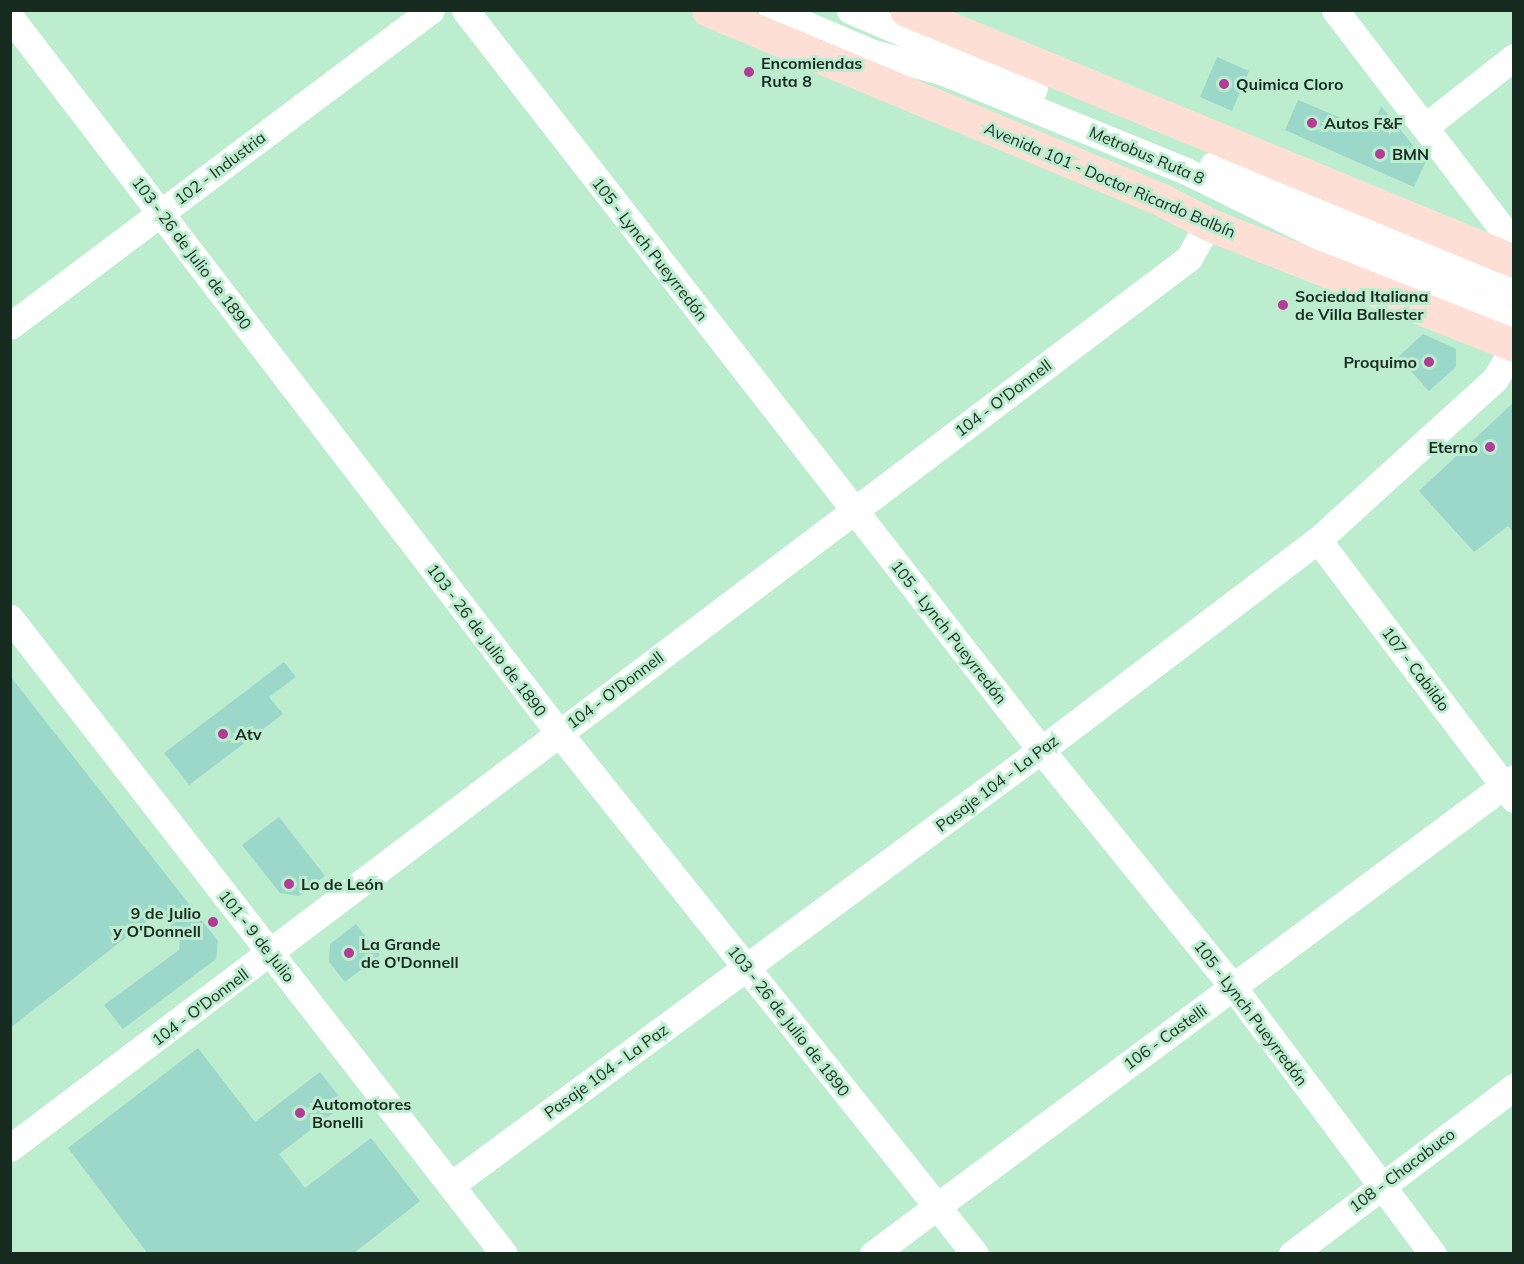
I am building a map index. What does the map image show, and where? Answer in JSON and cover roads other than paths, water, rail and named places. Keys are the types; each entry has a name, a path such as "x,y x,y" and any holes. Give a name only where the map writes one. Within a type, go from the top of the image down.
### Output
{"main road":[{"name":"Avenida 101 - Doctor Ricardo Balbín","path":"708,10 1164,201 1208,224 1514,346"},
{"path":"906,10 1514,261"}],"street":[{"name":"102 - Industria","path":"10,326 430,10"},
{"name":"105 - Lynch Pueyrredón","path":"465,10 1041,750 1233,987 1433,1254"},
{"name":"Metrobus Ruta 8","path":"772,10 873,53 941,71 1184,170 1341,247 1514,320"},
{"name":"Metrobus Ruta 8","path":"850,10 1514,291"},
{"path":"1335,10 1514,244"},
{"name":"103 - 26 de Julio de 1890","path":"10,18 559,733 975,1254"},
{"path":"1426,126 1514,57"},
{"name":"104 - O'Donnell","path":"10,1148 271,954 559,733 1189,258 1208,224"},
{"name":"Pasaje 104 - La Paz","path":"451,1185 1041,750 1318,540 1495,379 1514,346"},
{"name":"107 - Cabildo","path":"1318,540 1510,787"},
{"name":"101 - 9 de Julio","path":"10,618 504,1254"},
{"name":"106 - Castelli","path":"873,1254 1233,987 1510,787"},
{"name":"108 - Chacabuco","path":"1292,1254 1514,1087"}],"place":[{"name":"Encomiendas Ruta 8","path":"749,72"},
{"name":"Quimica Cloro","path":"1224,84"},
{"name":"Autos F&F","path":"1312,123"},
{"name":"BMN","path":"1380,154"},
{"name":"Sociedad Italiana de Villa Ballester","path":"1283,305"},
{"name":"Proquimo","path":"1429,362"},
{"name":"Eterno","path":"1490,447"},
{"name":"Atv","path":"223,734"},
{"name":"Lo de León","path":"289,884"},
{"name":"9 de Julio y O'Donnell","path":"213,922"},
{"name":"La Grande de O'Donnell","path":"349,953"},
{"name":"Automotores Bonelli","path":"300,1113"}]}
